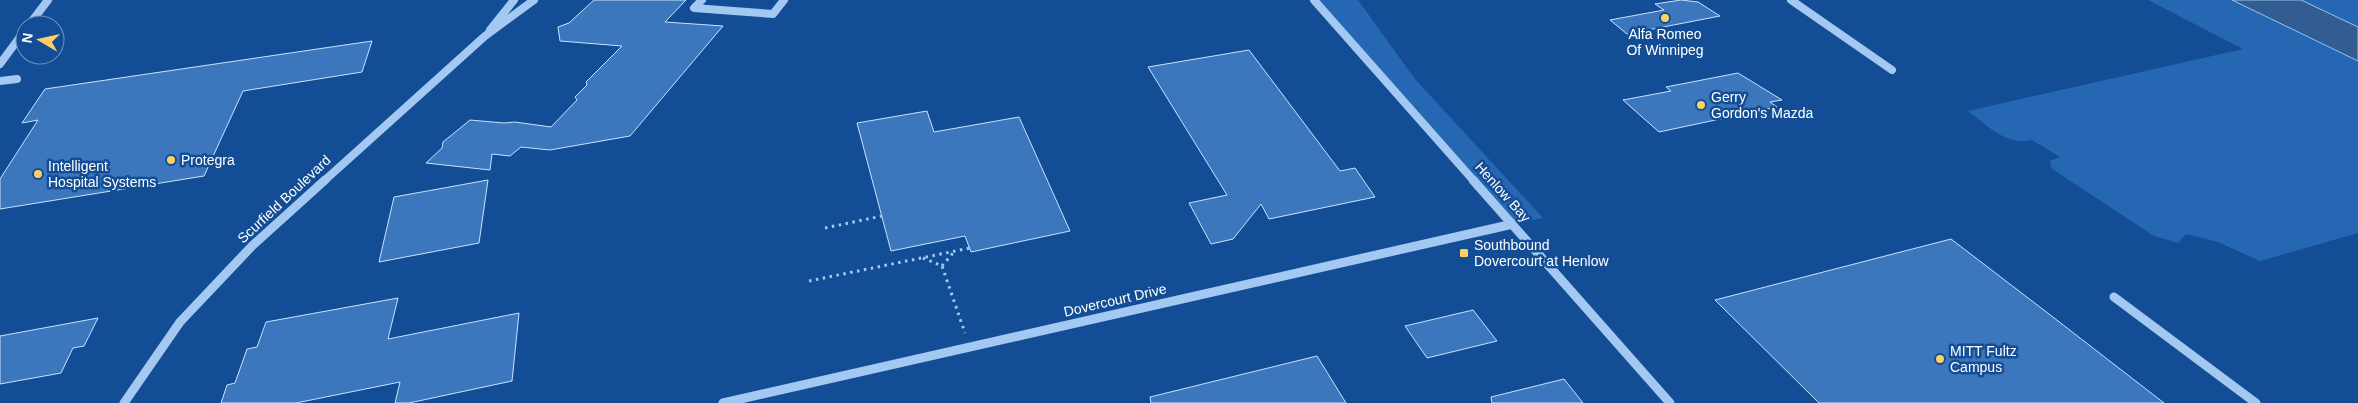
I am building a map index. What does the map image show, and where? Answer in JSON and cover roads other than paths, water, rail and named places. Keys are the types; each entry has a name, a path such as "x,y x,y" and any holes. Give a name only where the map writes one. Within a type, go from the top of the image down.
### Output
{"street":[{"path":"37,15 48,0"},
{"name":"Scurfield Boulevard","path":"485,36 514,0"},
{"name":"Scurfield Boulevard","path":"124,403 180,322 252,246 485,36 534,0"},
{"path":"702,0 694,8 773,14 784,0"},
{"name":"Henlow Bay","path":"1314,0 1670,403"},
{"path":"1791,0 1892,70"},
{"path":"0,64 15,44"},
{"path":"0,81 16,79"},
{"name":"Dovercourt Drive","path":"723,403 1513,224"},
{"path":"2114,297 2256,403"}],"place":[{"name":"Alfa Romeo Of Winnipeg","path":"1665,18"},
{"name":"Gerry Gordon's Mazda","path":"1701,105"},
{"name":"Protegra","path":"171,160"},
{"name":"Intelligent Hospital Systems","path":"38,174"},
{"name":"Southbound Dovercourt at Henlow","path":"1464,253"},
{"name":"MITT Fultz Campus","path":"1940,359"}]}
